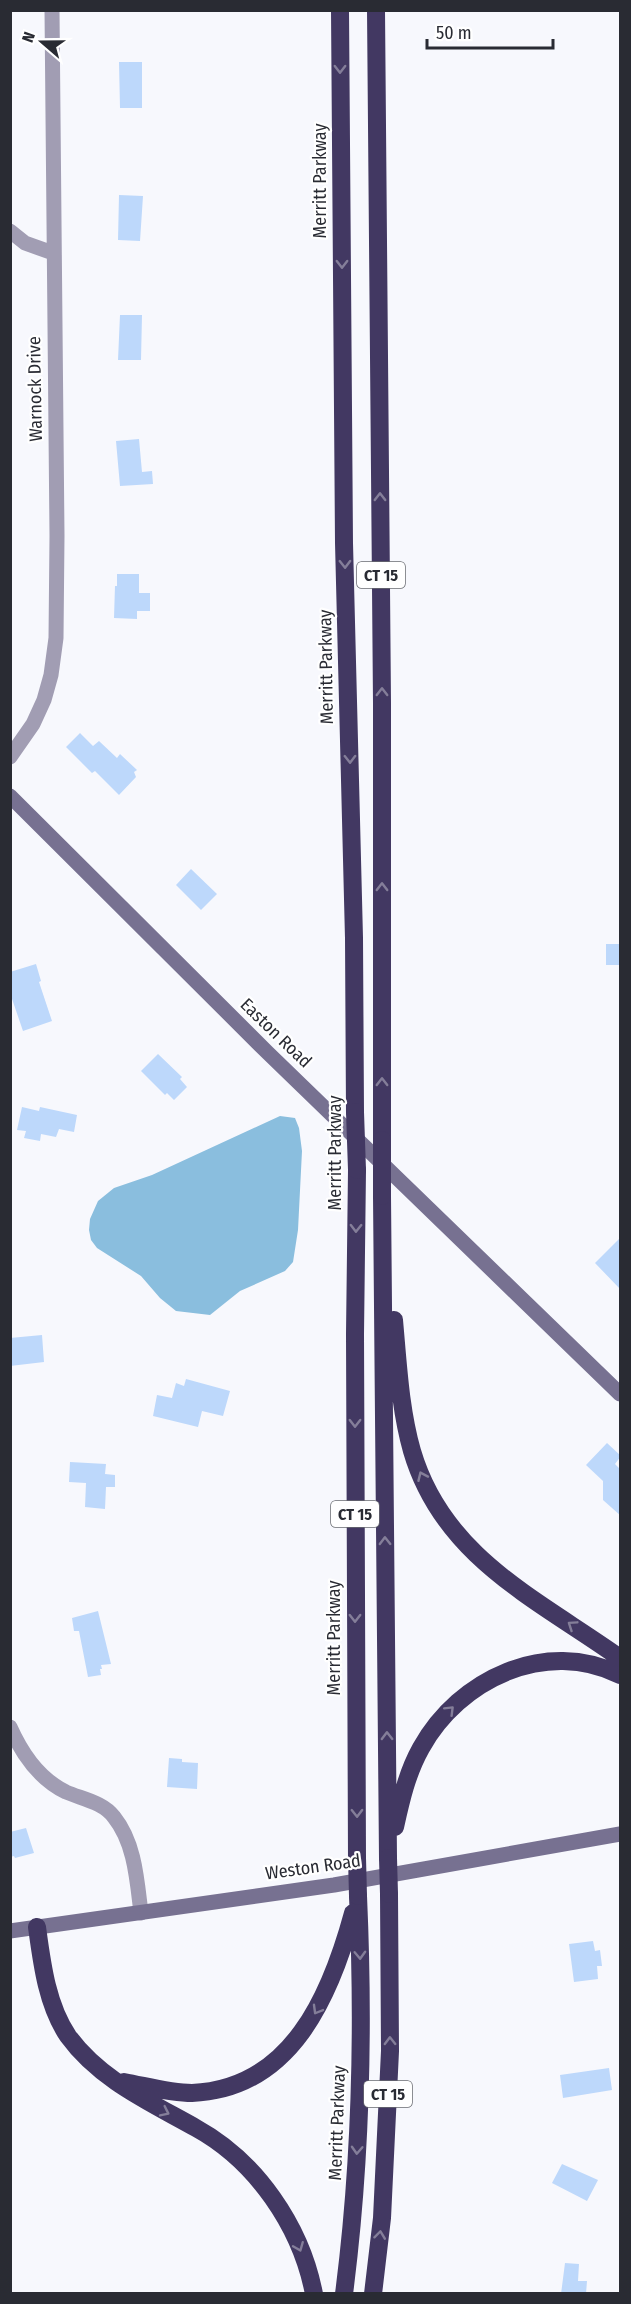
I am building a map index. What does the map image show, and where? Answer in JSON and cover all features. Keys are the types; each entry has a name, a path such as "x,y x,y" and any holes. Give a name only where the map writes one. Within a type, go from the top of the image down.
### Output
{"highway":[{"name":"Merritt Parkway","path":"340,10 344,543 354,927 357,1170 355,1453 357,1858 360,1955 360,2095 355,2198 344,2294"},
{"name":"CT 15","path":"373,2294 382,2218 390,2051 382,1196 382,703 376,10"},
{"path":"382,1196 406,1427 415,1460 430,1494 453,1531 494,1571 621,1658"},
{"path":"388,1858 412,1766 434,1727 462,1699 504,1672 524,1665 554,1660 583,1663 621,1675"},
{"path":"116,2080 167,2091 201,2092 233,2084 272,2062 294,2042 323,1999 344,1947 358,1896"},
{"path":"37,1927 46,1981 58,2019 67,2034 92,2063 150,2104 208,2135 257,2177 287,2220 314,2294"}],"main road":[{"name":"Easton Road","path":"10,796 268,1053 621,1394"},
{"name":"Weston Road","path":"10,1931 433,1869 621,1834"}],"street":[{"name":"Warnock Drive","path":"10,757 33,724 44,700 55,647 57,536 52,10"},
{"path":"10,231 25,243 53,253"},
{"path":"10,1727 23,1752 40,1774 66,1791 106,1809 115,1817 134,1861 141,1913"}],"water":[{"path":"280,1116 295,1118 299,1128 302,1151 298,1230 293,1262 285,1271 240,1291 210,1315 176,1311 160,1298 141,1276 97,1248 91,1240 90,1219 98,1201 114,1188 152,1175"}],"building":[{"path":"119,62 142,62 142,108 120,108"},
{"path":"119,195 143,196 140,241 118,240"},
{"path":"120,315 142,315 141,360 118,360"},
{"path":"139,439 142,472 152,471 153,484 120,486 116,441"},
{"path":"117,574 139,574 139,593 150,593 150,611 137,611 137,619 114,618"},
{"path":"80,733 93,746 99,741 117,758 120,754 137,770 134,772 136,777 119,795 95,771 92,773 66,747"},
{"path":"191,869 217,894 201,910 176,885"},
{"path":"606,944 621,944 621,965 606,965"},
{"path":"36,964 41,981 39,982 52,1021 23,1031 10,993 10,972"},
{"path":"158,1054 182,1077 180,1079 187,1087 174,1100 167,1093 165,1095 141,1071"},
{"path":"22,1107 39,1111 40,1107 77,1115 74,1132 59,1129 56,1137 41,1134 40,1141 24,1138 26,1131 17,1130"},
{"path":"621,1237 621,1290 595,1263"},
{"path":"42,1335 44,1362 10,1366 10,1338"},
{"path":"186,1379 230,1391 223,1416 202,1411 198,1427 153,1416 157,1395 172,1398 176,1383 184,1386"},
{"path":"607,1443 621,1456 615,1464 621,1470 621,1516 603,1500 603,1481 586,1465"},
{"path":"70,1462 106,1464 105,1474 115,1475 115,1487 106,1487 105,1509 85,1507 86,1483 69,1482"},
{"path":"98,1611 111,1664 101,1665 101,1675 88,1677 79,1631 74,1631 72,1618"},
{"path":"169,1758 198,1763 197,1789 167,1787"},
{"path":"26,1828 34,1853 15,1858 10,1857 10,1832"},
{"path":"593,1941 595,1951 600,1950 602,1966 597,1966 598,1979 574,1982 569,1944"},
{"path":"609,2068 612,2090 563,2098 560,2075"},
{"path":"562,2164 598,2180 587,2201 552,2183"},
{"path":"565,2263 579,2264 578,2281 587,2281 586,2294 561,2294"}]}
